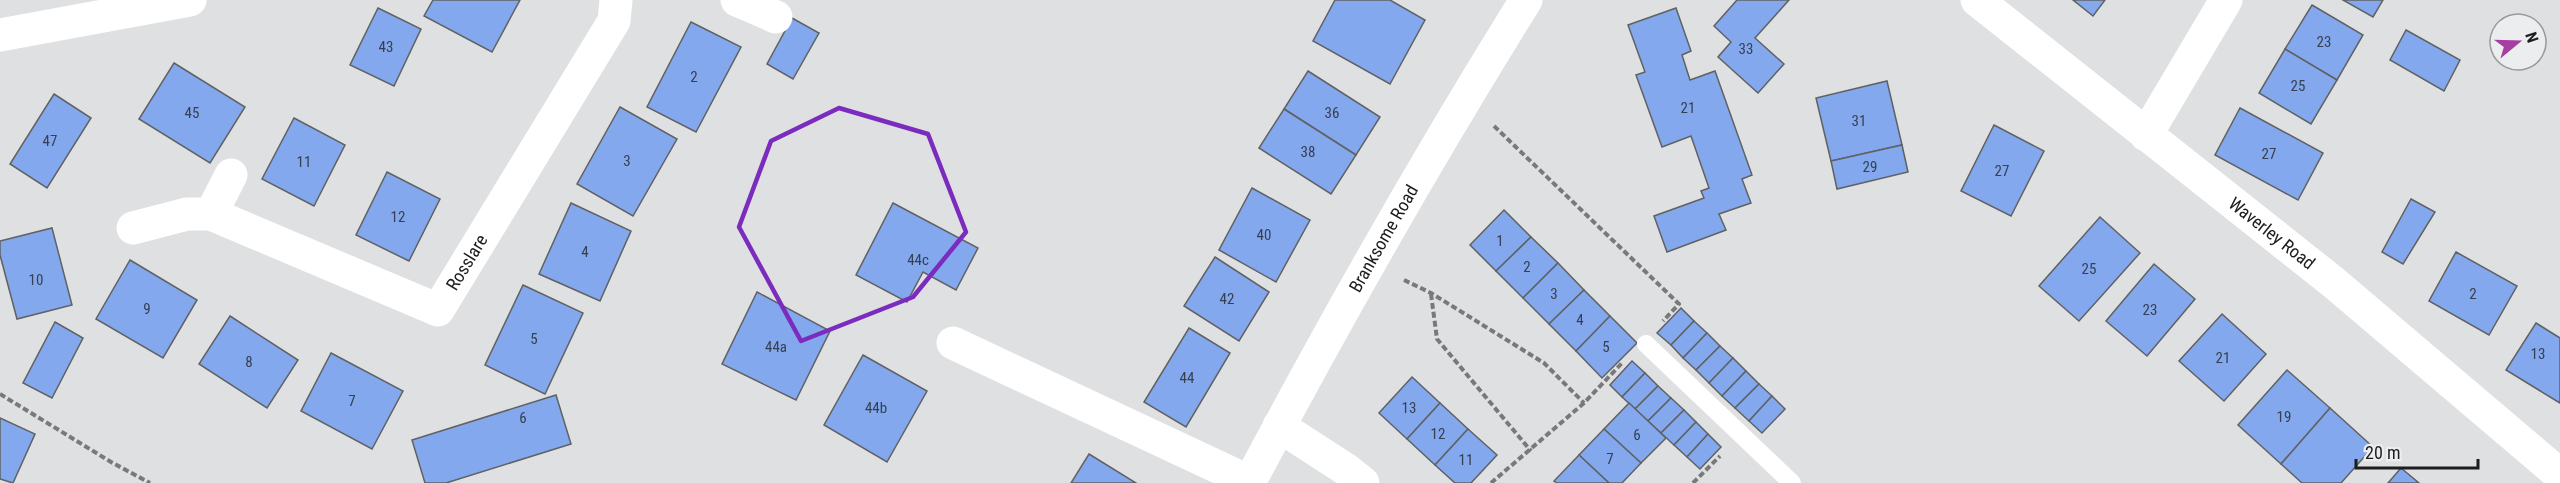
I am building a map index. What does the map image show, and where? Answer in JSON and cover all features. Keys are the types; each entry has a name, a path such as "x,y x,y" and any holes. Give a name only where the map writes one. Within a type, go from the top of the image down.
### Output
{"street":[{"path":"0,35 190,0"},
{"name":"Rosslare","path":"133,228 187,214 211,214 438,310 614,21 616,0"},
{"path":"737,0 776,17"},
{"name":"Branksome Road","path":"953,343 1249,482 1461,106 1526,0"},
{"name":"Waverley Road","path":"1977,0 2333,282 2560,476"},
{"path":"2146,135 2226,0"},
{"path":"211,214 231,175"},
{"path":"1279,426 1363,483"}],"lane":[{"path":"1646,344 1792,483"}],"path":[{"path":"1461,106 1488,120 1679,304 1648,337 1646,344 1638,348 1584,403 1531,451 1491,483"},
{"path":"1371,265 1431,293 1544,363 1584,403"},
{"path":"1431,293 1437,339 1531,451"},
{"path":"0,394 111,462 150,483"},
{"path":"1693,483 1741,434"}],"highlighted area":[{"path":"839,108 928,134 966,232 913,297 801,341 739,227 771,141"}],"building":[{"path":"433,0 520,0 492,52 424,16"},
{"path":"1335,0 1390,0 1425,20 1390,84 1313,41"},
{"path":"1737,0 1789,0 1755,38 1784,64 1758,93 1718,57 1731,42 1714,26"},
{"path":"2073,0 2105,0 2093,16"},
{"path":"2343,0 2383,0 2373,17"},
{"path":"2312,5 2363,35 2337,80 2285,49"},
{"path":"378,8 421,29 394,86 350,65"},
{"path":"1676,8 1691,51 1682,55 1690,80 1715,71 1752,175 1742,179 1751,203 1719,214 1726,230 1667,252 1654,216 1704,198 1701,191 1709,188 1691,136 1662,147 1636,75 1645,72 1628,25"},
{"path":"792,18 819,33 793,79 767,64"},
{"path":"691,22 741,47 696,132 647,107"},
{"path":"2406,30 2460,60 2444,91 2390,60"},
{"path":"2285,49 2337,80 2311,124 2259,93"},
{"path":"174,63 245,107 210,163 139,119"},
{"path":"1308,71 1380,117 1356,155 1284,109"},
{"path":"1887,81 1902,145 1831,161 1816,98"},
{"path":"54,94 91,118 47,188 10,164"},
{"path":"620,107 677,139 633,216 577,184"},
{"path":"2240,108 2323,153 2298,200 2215,155"},
{"path":"1284,109 1356,155 1331,194 1259,148"},
{"path":"294,118 345,145 314,206 262,179"},
{"path":"1994,125 2044,151 2011,216 1961,191"},
{"path":"1902,145 1908,172 1837,189 1831,161"},
{"path":"387,172 440,199 409,261 356,235"},
{"path":"1252,188 1310,220 1276,282 1219,250"},
{"path":"2411,199 2435,212 2403,264 2382,252"},
{"path":"571,203 631,231 600,301 539,274"},
{"path":"893,203 978,248 956,290 923,272 907,302 856,275"},
{"path":"1504,210 1531,237 1496,271 1470,245"},
{"path":"2100,217 2140,253 2079,321 2039,286"},
{"path":"52,228 72,305 17,319 0,255 0,241"},
{"path":"1531,237 1558,263 1523,298 1496,271"},
{"path":"2456,252 2517,286 2489,335 2429,301"},
{"path":"1215,257 1269,292 1239,341 1184,306"},
{"path":"130,260 197,300 163,358 96,319"},
{"path":"1558,263 1584,290 1549,324 1523,298"},
{"path":"2154,264 2195,299 2147,356 2106,321"},
{"path":"523,285 583,313 545,394 485,365"},
{"path":"1584,290 1610,316 1576,351 1549,324"},
{"path":"757,292 830,331 796,400 722,364"},
{"path":"1681,308 1694,321 1671,345 1657,333"},
{"path":"2222,314 2266,354 2224,401 2179,361"},
{"path":"230,316 298,360 267,408 199,364"},
{"path":"1610,316 1637,343 1602,378 1576,351"},
{"path":"1694,321 1707,333 1683,358 1671,345"},
{"path":"55,322 83,338 52,398 23,383"},
{"path":"2536,323 2560,338 2560,403 2506,370"},
{"path":"1189,328 1230,353 1186,427 1144,402"},
{"path":"1707,333 1720,346 1696,370 1683,358"},
{"path":"1720,346 1733,358 1709,383 1696,370"},
{"path":"331,353 403,391 372,449 301,411"},
{"path":"863,355 927,391 887,462 824,425"},
{"path":"1733,358 1746,371 1722,396 1709,383"},
{"path":"1632,361 1645,373 1622,397 1610,385"},
{"path":"2287,370 2330,408 2281,464 2238,425"},
{"path":"1746,371 1759,384 1735,408 1722,396"},
{"path":"1645,373 1658,386 1635,409 1622,397"},
{"path":"1412,377 1440,403 1407,439 1379,413"},
{"path":"1759,384 1772,396 1749,421 1735,408"},
{"path":"1658,386 1671,398 1648,421 1635,409"},
{"path":"556,395 571,444 446,483 425,483 412,440"},
{"path":"1772,396 1785,409 1762,433 1749,421"},
{"path":"1671,398 1684,410 1661,433 1648,421"},
{"path":"1440,403 1468,429 1435,465 1407,439"},
{"path":"1629,403 1666,438 1641,463 1604,429"},
{"path":"2330,408 2373,447 2341,483 2302,483 2281,464"},
{"path":"1684,410 1696,422 1674,445 1661,433"},
{"path":"0,418 35,434 13,483 0,479"},
{"path":"1696,422 1708,434 1687,457 1674,445"},
{"path":"1468,429 1497,455 1471,483 1455,483 1435,465"},
{"path":"1604,429 1641,463 1622,483 1609,483 1579,455"},
{"path":"1708,434 1721,447 1700,469 1687,457"},
{"path":"1089,454 1136,483 1071,483"},
{"path":"1579,455 1609,483 1557,483 1554,481"},
{"path":"2401,468 2419,483 2388,483"}]}
